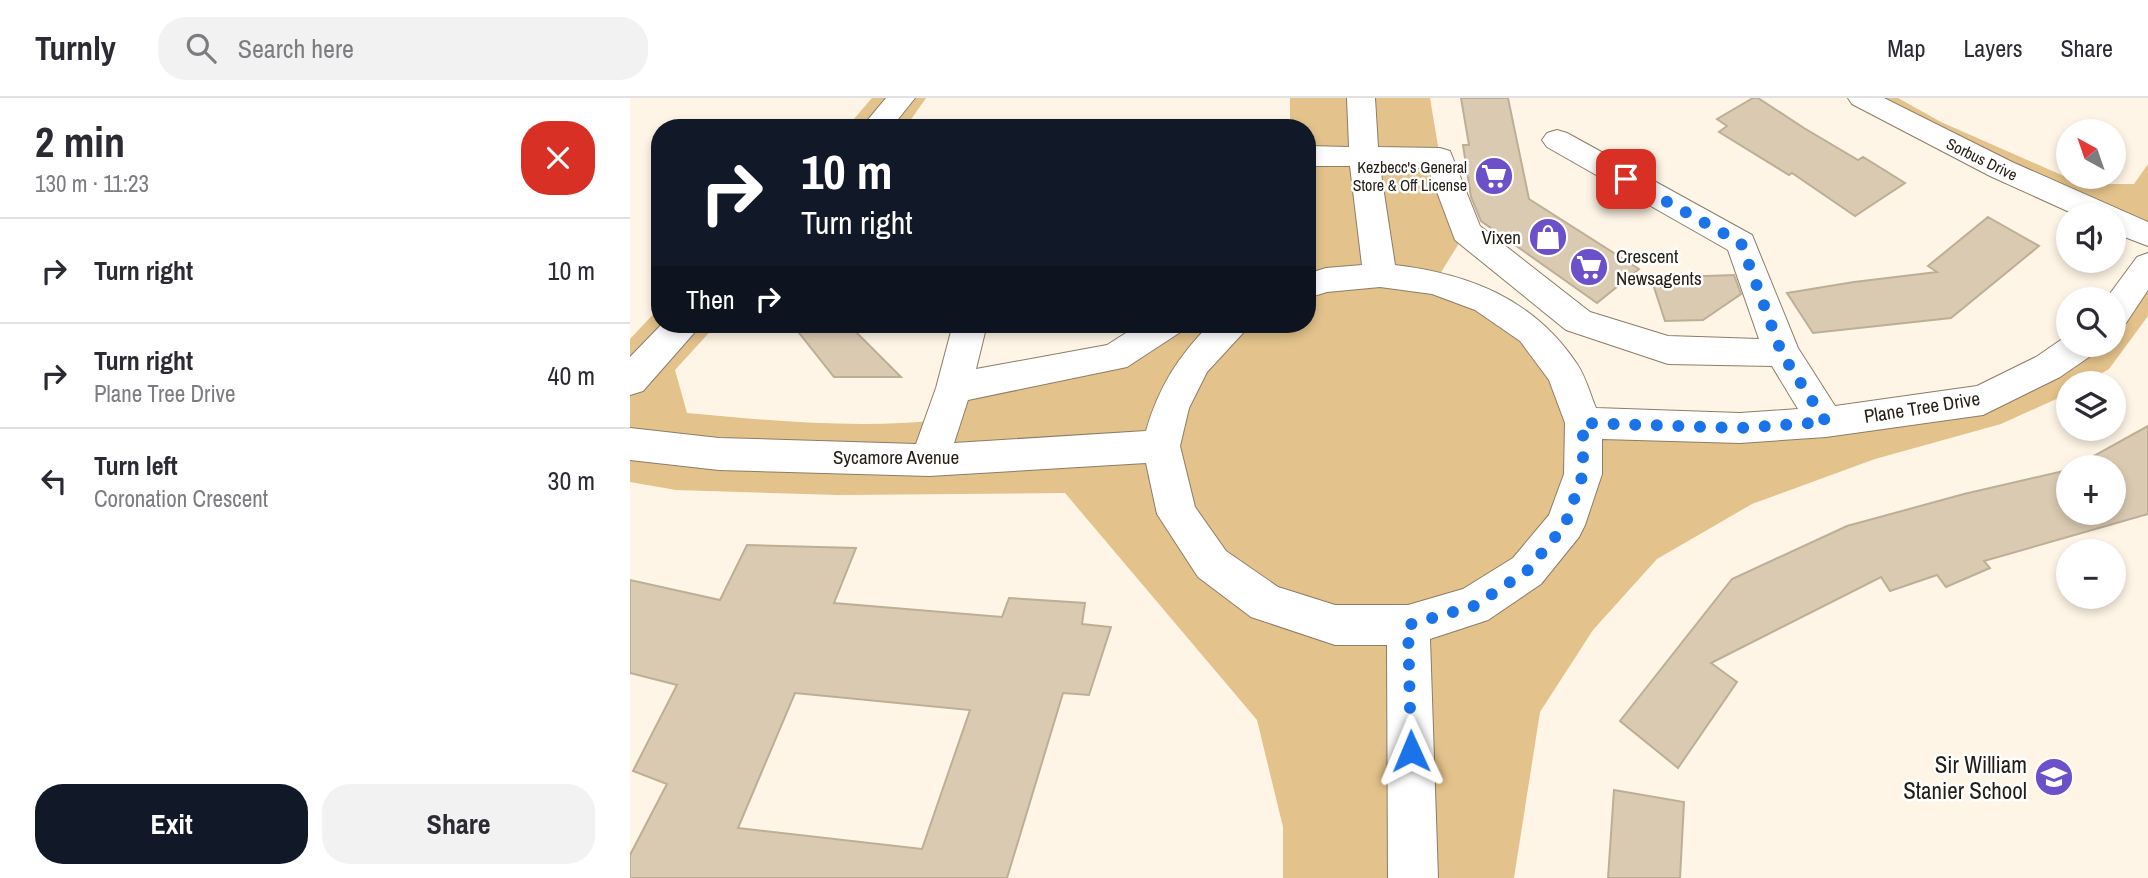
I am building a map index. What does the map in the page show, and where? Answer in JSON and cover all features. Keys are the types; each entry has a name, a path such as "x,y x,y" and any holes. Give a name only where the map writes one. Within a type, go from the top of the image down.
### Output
{"street":[{"path":"883,119 901,98"},
{"path":"1361,98 1364,158 1380,275"},
{"name":"Sorbus Drive","path":"1862,98 2001,169 2077,203"},
{"path":"1557,140 1741,243 1782,354 1826,422"},
{"path":"1316,156 1440,158 1466,232 1578,321 1668,350 1782,354"},
{"path":"2126,225 2148,235"},
{"path":"2126,297 2148,265"},
{"path":"1222,333 1194,363 1171,408 1161,446 1177,514 1212,564 1266,603 1335,625 1408,625 1474,606 1527,571 1565,525 1583,474 1583,423 1565,374 1532,332 1487,301 1435,282 1380,275 1316,283"},
{"path":"630,381 674,333"},
{"path":"929,460 954,388 968,333"},
{"path":"954,388 1115,357 1153,333"},
{"name":"Plane Tree Drive","path":"1583,423 1740,428 1826,422 1983,400 2063,357"},
{"name":"Sycamore Avenue","path":"630,444 719,454 929,460 1161,446"},
{"path":"1408,625 1413,878"}],"shaded area":[{"path":"872,98 926,98 911,119 854,119"},
{"path":"1290,98 1430,98 1440,158 1466,232 1435,282 1532,332 1583,423 1983,400 2063,357 2118,357 2106,371 2056,371 2056,399 2001,424 1875,459 1752,504 1657,559 1593,630 1540,712 1514,878 1283,878 1283,827 1257,720 1065,493 839,495 676,490 630,482 630,339 651,317 651,333 709,333 675,370 687,413 847,424 943,420 954,388 1115,357 1153,333 1316,333 1316,119 1290,119"},
{"path":"1862,98 1898,98 1941,122 2056,173 2056,189 2126,189 2126,184 2134,184 2148,164 2148,235 2126,222 2126,203 2076,203 2001,169"},
{"path":"2148,265 2148,316 2126,346 2126,297"}],"building":[{"path":"1461,98 1508,98 1529,199 1639,269 1597,303 1481,221 1471,197 1463,145 1469,145"},
{"path":"1753,98 1758,98 1858,160 1863,157 1905,183 1855,216 1792,173 1789,175 1719,132 1727,126 1717,119"},
{"path":"1988,217 2039,246 1951,318 1813,333 1787,293 1937,272 1928,266"},
{"path":"1734,275 1741,294 1703,320 1665,321 1651,278"},
{"path":"799,333 857,333 901,377 834,377"},
{"path":"2148,426 2148,514 2126,520 2126,455 2096,455 2121,441 2126,441 2126,438"},
{"path":"2056,473 2056,525 2110,525 1984,561 1990,568 1946,587 1937,575 1890,591 1881,577 1711,663 1737,682 1678,768 1620,721 1732,579 1847,526 1964,494"},
{"path":"747,545 856,548 834,603 1002,617 1009,598 1085,603 1082,624 1111,627 1089,695 1063,693 1007,878 630,878 630,855 667,784 633,771 677,685 630,673 630,580 720,600","holes":["795,693 970,710 922,849 738,828"]},
{"path":"1614,790 1684,802 1680,878 1608,878"}],"place":[{"name":"Kezbecc's General Store & Off License","path":"1494,176"},
{"name":"Vixen","path":"1548,237"},
{"name":"Crescent Newsagents","path":"1589,267"},
{"name":"Sir William Stanier School","path":"2054,777"}],"route":[{"path":"1411,751 1408,625 1474,606 1527,571 1565,525 1583,474 1583,423 1740,428 1826,422 1782,354 1741,243 1626,179"}]}
